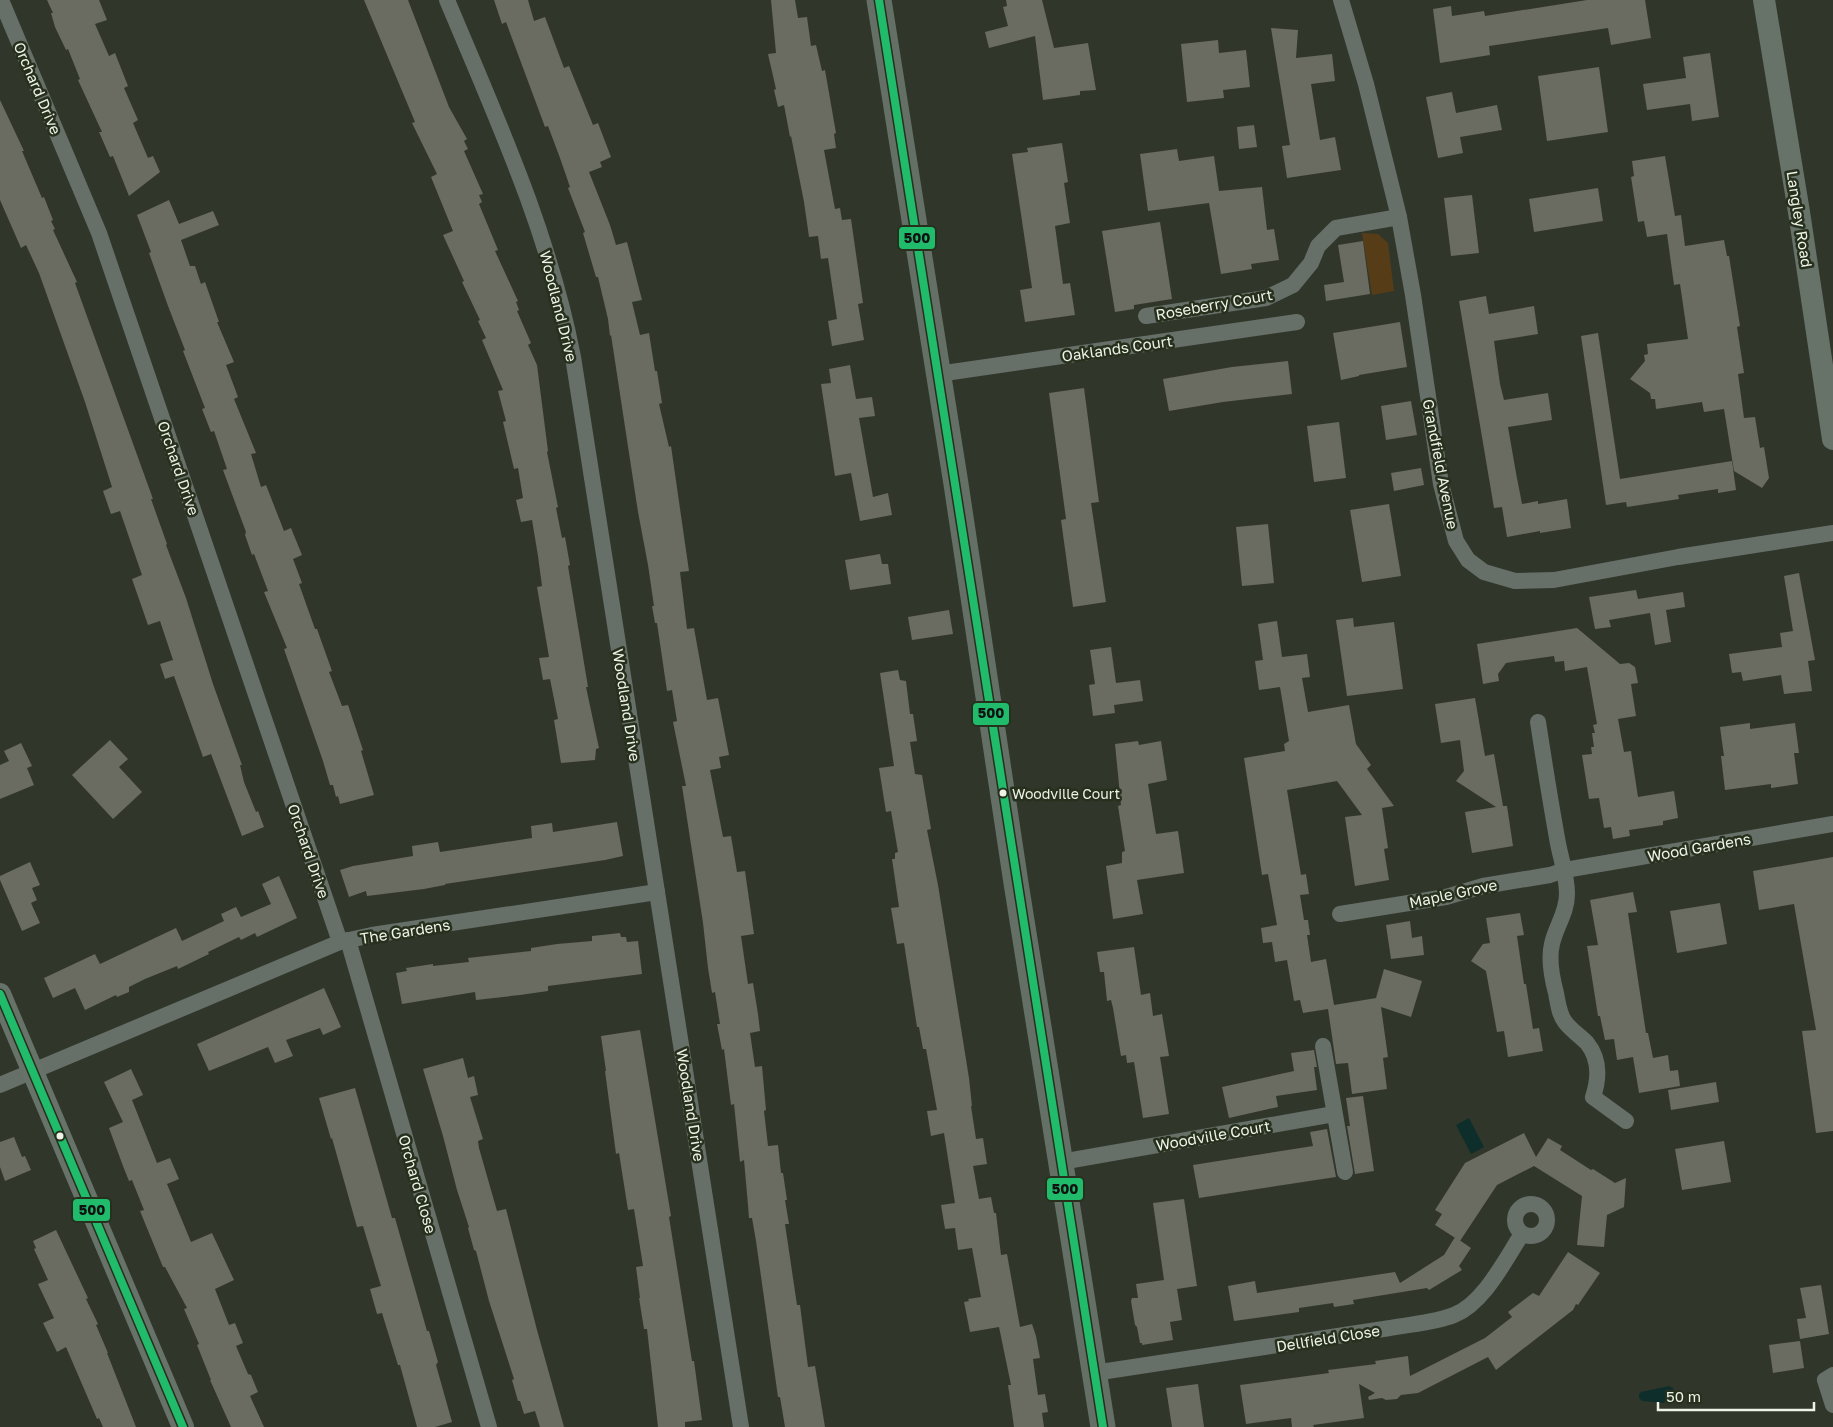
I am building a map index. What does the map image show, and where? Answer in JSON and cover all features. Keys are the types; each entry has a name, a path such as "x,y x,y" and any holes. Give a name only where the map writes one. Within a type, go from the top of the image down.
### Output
{"main road":[{"path":"879,0 1000,766 1016,884 1103,1427"}],"street":[{"name":"Orchard Drive","path":"1,0 99,233 344,941"},
{"name":"Woodland Drive","path":"447,0 510,150 539,227 566,318 741,1427"},
{"name":"Grandfield Avenue","path":"1341,0 1366,84 1399,216 1413,295 1441,484 1450,520 1462,552 1468,560 1484,572 1515,581 1554,580 1678,557 1833,533"},
{"name":"Langley Road","path":"1764,0 1799,212 1833,439"},
{"name":"Roseberry Court","path":"1146,316 1266,298 1293,284 1311,263 1322,241 1336,228 1399,216"},
{"name":"Oaklands Court","path":"938,374 1297,322"},
{"path":"1538,722 1557,841 1565,870 1567,903 1563,920 1552,943 1550,953 1553,980 1559,1006 1566,1023 1587,1044 1594,1054 1598,1073 1593,1097 1626,1121"},
{"name":"Wood Gardens","path":"1565,870 1833,824"},
{"name":"Maple Grove","path":"1340,914 1446,897 1483,886 1550,875 1565,870"},
{"name":"The Gardens","path":"0,1084 344,941 372,935 657,892"},
{"name":"Orchard Close","path":"344,941 489,1427"},
{"path":"0,994 183,1427"},
{"path":"1323,1046 1345,1172"},
{"name":"Woodville Court","path":"1061,1162 1334,1114"},
{"name":"Dellfield Close","path":"1094,1373 1390,1328 1454,1315 1466,1309 1478,1298 1522,1234"},
{"path":"1833,1375 1825,1380 1833,1405"}],"shaded area":[{"path":"1362,233 1378,234 1388,243 1394,291 1372,295"}],"water":[{"path":"1469,1118 1484,1147 1471,1154 1456,1125"},
{"path":"1669,1386 1673,1388 1674,1393 1664,1403 1642,1401 1639,1398 1641,1392"}],"building":[{"path":"47,0 99,0 107,20 95,24 109,56 115,53 128,86 124,88 138,120 133,123 148,158 153,156 160,172 129,196 113,156 110,157 99,132 102,132 78,80 80,79 68,49 66,50 55,27 51,13 53,13"},
{"path":"364,0 408,0 449,107 467,139 464,141 468,149 464,151 483,194 479,195 482,202 479,204 498,250 495,251 518,301 516,302 519,310 517,311 531,343 528,345 537,365 547,452 558,507 556,508 562,538 565,537 588,687 586,687 599,748 596,749 595,760 561,763 554,720 558,719 550,679 543,680 539,658 549,657 537,587 542,586 538,556 532,520 521,522 516,500 523,498 518,468 514,469 503,422 506,421 498,391 503,390 482,340 486,338 478,321 480,320 443,235 453,231 431,177 437,174 412,123 415,122"},
{"path":"494,0 528,0 534,21 545,17 564,68 569,66 593,125 598,123 611,157 600,162 602,167 589,172 616,245 627,242 642,300 632,302 640,335 649,333 655,371 657,371 662,403 659,404 669,447 671,446 689,571 680,572 687,629 694,628 707,700 718,698 729,755 719,757 721,768 710,770 723,837 731,836 737,872 745,871 754,934 741,936 748,984 753,983 760,1031 750,1033 755,1067 762,1066 768,1146 778,1145 781,1173 783,1173 787,1200 785,1200 789,1224 785,1224 797,1305 800,1305 808,1367 815,1366 825,1427 785,1427 780,1397 778,1397 756,1241 752,1218 749,1218 744,1160 740,1162 734,1104 731,1105 724,1049 722,1050 717,1024 720,1024 715,992 712,993 708,968 682,786 686,786 673,722 677,721 672,690 667,691 657,623 655,623 652,606 654,606 648,565 608,319 598,277 596,277 583,233 585,232 568,188 570,187 560,158 548,126 545,127 506,22 502,24"},
{"path":"771,0 795,0 798,18 807,17 811,46 816,45 822,71 825,70 836,133 834,134 836,148 824,150 835,209 840,208 842,220 851,219 863,303 858,304 864,340 832,346 828,321 837,319 828,258 821,259 818,236 809,237 804,202 784,105 778,107 774,90 776,89 768,54 776,53"},
{"path":"1006,0 1042,0 1054,48 1088,43 1096,90 1080,91 1080,95 1043,100 1035,36 989,48 985,32 1008,26 1003,7 1007,6"},
{"path":"1587,0 1645,0 1651,38 1611,45 1608,28 1489,46 1490,55 1440,63 1433,9 1451,6 1452,16 1484,11 1485,16"},
{"path":"1271,28 1298,30 1296,58 1332,54 1335,81 1311,84 1320,140 1335,137 1341,170 1287,178 1282,146 1290,145"},
{"path":"1218,40 1219,53 1246,50 1250,87 1223,90 1224,98 1187,102 1181,44"},
{"path":"1710,53 1719,117 1692,121 1690,104 1647,110 1643,84 1686,78 1683,57"},
{"path":"1599,67 1608,132 1547,141 1538,76"},
{"path":"1452,92 1456,113 1497,105 1502,130 1460,137 1463,153 1438,158 1426,97"},
{"path":"0,100 24,151 22,151 42,198 44,197 53,220 51,221 55,229 53,230 77,282 75,283 153,499 151,499 166,545 186,598 213,684 242,765 240,765 244,782 264,827 242,836 211,754 203,757 174,676 165,679 160,664 173,660 160,621 148,625 132,579 142,575 120,511 111,514 103,491 112,487 85,402 39,273 26,245 21,248 0,200"},
{"path":"1254,125 1257,147 1239,149 1237,127"},
{"path":"1062,143 1068,182 1064,183 1070,223 1055,226 1063,284 1070,283 1075,315 1025,322 1020,290 1032,288 1012,154 1028,152 1027,148"},
{"path":"1177,149 1179,161 1214,156 1219,191 1262,187 1267,230 1274,229 1279,260 1251,264 1252,269 1221,274 1209,203 1148,211 1140,154"},
{"path":"1665,156 1675,216 1681,215 1685,246 1724,240 1727,256 1729,256 1740,326 1737,327 1744,373 1738,374 1744,418 1755,417 1760,448 1764,447 1769,478 1762,488 1734,471 1724,409 1704,412 1702,402 1656,409 1655,399 1651,399 1650,393 1630,379 1645,361 1644,355 1648,354 1647,344 1688,339 1680,284 1674,285 1667,234 1647,237 1644,221 1638,222 1631,177 1634,176 1632,161"},
{"path":"1598,188 1603,221 1534,232 1529,199"},
{"path":"1472,195 1479,253 1451,256 1444,198"},
{"path":"169,200 179,224 213,211 219,225 181,240 190,266 195,266 201,284 205,282 219,322 217,322 234,362 226,365 238,397 234,399 256,453 251,454 261,487 266,485 284,531 291,528 302,555 293,559 302,583 299,584 332,671 329,672 342,706 348,705 363,750 361,751 374,795 340,804 333,785 330,785 284,649 287,648 264,592 268,591 254,554 252,555 245,535 246,532 223,470 227,469 214,431 211,432 202,409 205,408 183,351 185,350 137,215"},
{"path":"1160,222 1172,299 1134,305 1134,309 1115,312 1102,231"},
{"path":"1363,241 1370,294 1326,301 1324,285 1344,282 1338,245"},
{"path":"1486,296 1489,314 1534,306 1538,334 1494,341 1500,384 1504,400 1548,393 1552,420 1508,427 1522,504 1538,501 1538,504 1567,499 1571,528 1507,537 1502,507 1494,508 1459,301"},
{"path":"1400,322 1407,367 1341,380 1333,333"},
{"path":"1598,333 1620,479 1732,461 1736,490 1718,493 1718,489 1678,495 1679,499 1627,507 1626,502 1606,505 1581,336"},
{"path":"1288,361 1292,394 1223,402 1169,411 1163,379 1232,367"},
{"path":"850,365 856,399 872,397 875,416 859,418 873,497 888,493 892,515 860,521 851,473 835,476 821,384 831,383 829,369"},
{"path":"1084,388 1099,502 1091,503 1106,602 1073,607 1061,520 1066,519 1049,393"},
{"path":"1411,401 1417,435 1386,440 1381,406"},
{"path":"1339,422 1346,478 1314,482 1307,426"},
{"path":"1421,468 1424,485 1394,491 1391,473"},
{"path":"1389,504 1401,576 1362,582 1350,510"},
{"path":"1268,524 1274,583 1242,586 1236,527"},
{"path":"880,554 882,564 888,564 891,584 850,590 845,560"},
{"path":"1799,573 1815,660 1808,661 1812,691 1784,694 1781,675 1743,681 1741,672 1732,673 1729,654 1782,647 1780,633 1793,631 1784,576"},
{"path":"1636,590 1638,599 1683,592 1685,607 1666,610 1671,642 1655,645 1650,613 1609,620 1611,627 1595,629 1589,597"},
{"path":"949,610 953,634 912,640 908,617"},
{"path":"1353,618 1354,627 1394,622 1403,689 1347,696 1336,620"},
{"path":"1277,621 1282,657 1307,654 1310,677 1302,678 1308,712 1349,705 1356,744 1371,765 1367,769 1394,806 1382,808 1388,848 1384,849 1389,880 1355,886 1345,817 1362,815 1337,781 1287,790 1301,875 1306,874 1309,894 1300,895 1304,920 1308,920 1310,935 1307,935 1311,962 1326,959 1334,1005 1376,998 1384,969 1422,981 1411,1017 1381,1007 1388,1057 1383,1058 1387,1089 1352,1094 1348,1063 1336,1064 1328,1009 1303,1013 1300,1000 1294,1001 1287,960 1275,962 1272,942 1263,943 1261,928 1277,925 1268,874 1262,875 1244,758 1285,751 1284,744 1289,741 1280,687 1259,690 1255,661 1263,660 1258,624"},
{"path":"1577,628 1620,664 1629,663 1635,667 1638,683 1631,684 1636,716 1618,719 1624,752 1631,751 1638,797 1674,791 1678,818 1663,821 1663,825 1629,830 1630,836 1613,839 1611,827 1604,828 1599,798 1589,799 1582,755 1592,754 1591,747 1594,747 1592,733 1595,733 1593,725 1597,724 1587,667 1565,671 1564,661 1555,662 1554,656 1518,661 1506,663 1498,674 1499,681 1483,684 1477,644"},
{"path":"1111,647 1116,683 1140,680 1143,701 1114,705 1115,713 1093,716 1089,685 1095,684 1090,650"},
{"path":"898,670 900,680 906,681 910,714 913,714 917,741 910,742 915,774 922,775 931,829 927,830 938,885 969,1078 976,1139 983,1138 987,1164 973,1166 979,1199 991,1197 994,1213 996,1213 1001,1255 1007,1254 1020,1327 1032,1324 1036,1336 1040,1358 1033,1359 1038,1395 1045,1394 1048,1412 1042,1413 1044,1427 1014,1427 1008,1385 1011,1385 999,1327 970,1332 964,1302 969,1301 968,1299 981,1297 972,1248 958,1250 955,1228 945,1229 941,1205 955,1203 944,1133 931,1136 927,1111 937,1110 926,1049 923,1049 919,1027 917,1027 904,943 897,944 891,908 899,907 892,859 895,859 895,853 898,852 891,811 886,812 879,768 894,766 880,673"},
{"path":"1475,698 1485,756 1494,754 1503,806 1507,806 1513,846 1472,853 1465,812 1496,807 1456,781 1464,771 1460,740 1441,743 1435,704"},
{"path":"1750,723 1750,729 1795,723 1799,753 1794,753 1798,784 1771,788 1771,784 1725,790 1721,756 1724,756 1720,727"},
{"path":"110,740 128,759 119,767 142,792 113,819 72,775"},
{"path":"1138,741 1139,745 1161,741 1167,780 1148,784 1156,834 1178,831 1184,873 1137,880 1143,914 1113,919 1106,866 1122,863 1122,852 1125,851 1118,806 1121,805 1115,744"},
{"path":"21,743 32,766 27,768 34,785 0,799 0,765 9,761 4,751"},
{"path":"617,822 623,856 605,860 445,884 424,889 367,896 366,891 349,897 340,870 413,856 412,846 438,842 440,852 532,838 531,826 552,823 553,832"},
{"path":"1833,857 1833,1131 1816,1133 1802,1031 1816,1030 1794,904 1759,910 1753,871"},
{"path":"30,862 40,885 32,888 37,900 31,903 40,923 22,931 0,876"},
{"path":"279,876 297,918 257,937 255,933 241,940 239,937 178,969 177,966 145,979 129,987 129,992 117,997 116,995 85,1010 75,988 53,998 44,978 95,954 100,964 176,928 182,941 224,921 221,914 236,907 241,917 271,904 262,884"},
{"path":"1633,892 1637,912 1628,913 1646,1033 1648,1033 1653,1058 1668,1055 1670,1071 1678,1070 1680,1086 1639,1093 1633,1057 1617,1060 1614,1039 1605,1040 1600,1016 1598,1016 1587,946 1598,945 1590,900"},
{"path":"1720,903 1727,944 1677,953 1670,911"},
{"path":"1520,913 1524,935 1517,936 1524,984 1526,984 1533,1029 1539,1028 1543,1051 1508,1057 1504,1031 1497,1032 1486,971 1471,961 1483,944 1490,943 1486,918"},
{"path":"1410,921 1412,938 1422,936 1424,955 1391,959 1386,925"},
{"path":"620,933 621,937 626,937 627,942 638,941 642,974 548,986 548,991 520,995 476,1000 475,992 402,1004 396,973 407,971 406,968 469,962 468,958 531,951 531,948 557,944 592,941 592,936"},
{"path":"1134,947 1141,995 1150,993 1153,1016 1162,1014 1169,1056 1160,1057 1169,1114 1143,1118 1134,1062 1127,1063 1126,1055 1121,1056 1113,1008 1111,1000 1107,1001 1104,972 1100,972 1097,952"},
{"path":"324,988 341,1027 323,1035 320,1028 286,1040 293,1056 275,1063 268,1047 209,1071 197,1044"},
{"path":"640,1030 702,1420 685,1422 685,1427 658,1427 647,1329 644,1329 636,1267 643,1266 634,1209 628,1210 619,1153 616,1154 601,1036"},
{"path":"1314,1050 1317,1067 1314,1067 1317,1090 1276,1096 1278,1107 1229,1118 1222,1087 1294,1071 1291,1053"},
{"path":"463,1058 468,1078 474,1076 478,1095 470,1097 483,1139 478,1141 479,1148 497,1211 506,1209 564,1427 540,1427 535,1411 524,1414 520,1401 518,1401 512,1380 514,1379 489,1301 476,1251 474,1250 423,1069"},
{"path":"131,1069 143,1095 132,1100 157,1163 170,1158 179,1179 167,1184 191,1242 212,1233 234,1280 215,1289 229,1325 235,1323 243,1343 236,1346 258,1392 250,1396 264,1427 231,1427 197,1345 199,1344 184,1309 187,1308 165,1267 163,1267 140,1211 144,1210 132,1180 129,1181 123,1166 109,1128 123,1122 104,1082"},
{"path":"1716,1082 1719,1102 1671,1110 1668,1090"},
{"path":"355,1088 392,1218 395,1218 427,1331 429,1331 438,1362 436,1365 452,1422 435,1427 417,1427 400,1365 398,1365 382,1313 377,1314 370,1289 381,1286 363,1226 357,1227 319,1098"},
{"path":"1363,1096 1374,1171 1355,1174 1347,1126 1350,1126 1346,1098"},
{"path":"1327,1129 1336,1177 1199,1198 1193,1165 1313,1146 1310,1132"},
{"path":"1524,1133 1536,1157 1548,1138 1562,1146 1560,1150 1615,1183 1626,1178 1624,1207 1607,1215 1604,1247 1577,1245 1582,1196 1534,1166 1497,1185 1460,1241 1435,1225 1442,1214 1435,1210 1465,1163"},
{"path":"14,1137 22,1157 25,1156 31,1170 5,1181 0,1167 0,1142"},
{"path":"1724,1141 1731,1182 1682,1190 1675,1149"},
{"path":"1184,1199 1197,1286 1177,1289 1182,1320 1170,1322 1173,1340 1142,1345 1135,1325 1131,1301 1132,1298 1138,1298 1136,1284 1164,1280 1153,1203"},
{"path":"56,1230 88,1298 86,1299 98,1324 96,1325 136,1427 103,1427 99,1418 97,1419 66,1347 57,1352 43,1323 54,1318 38,1284 48,1280 34,1249 36,1248 33,1241"},
{"path":"1455,1237 1471,1248 1459,1266 1462,1270 1429,1290 1427,1288 1353,1300 1354,1304 1334,1307 1333,1303 1299,1308 1299,1312 1234,1321 1228,1286 1255,1281 1257,1293 1395,1272 1400,1283 1444,1255"},
{"path":"1568,1252 1600,1273 1573,1310 1496,1370 1488,1357 1418,1393 1401,1395 1397,1399 1386,1400 1382,1398 1369,1400 1368,1397 1375,1393 1359,1384 1364,1418 1313,1425 1314,1427 1292,1427 1291,1418 1246,1424 1240,1385 1329,1373 1328,1370 1376,1364 1375,1361 1408,1356 1410,1376 1485,1338 1512,1317 1508,1312 1533,1293 1539,1296"},
{"path":"1821,1285 1829,1334 1800,1339 1797,1319 1806,1318 1800,1288"},
{"path":"1800,1341 1804,1368 1773,1373 1769,1345"},
{"path":"1198,1384 1204,1427 1172,1427 1166,1388"}],"transit line":[{"name":"500","path":"879,0 1103,1427"},
{"name":"500","path":"0,994 183,1427"}],"place":[{"name":"Woodville Court","path":"1003,793"}]}
